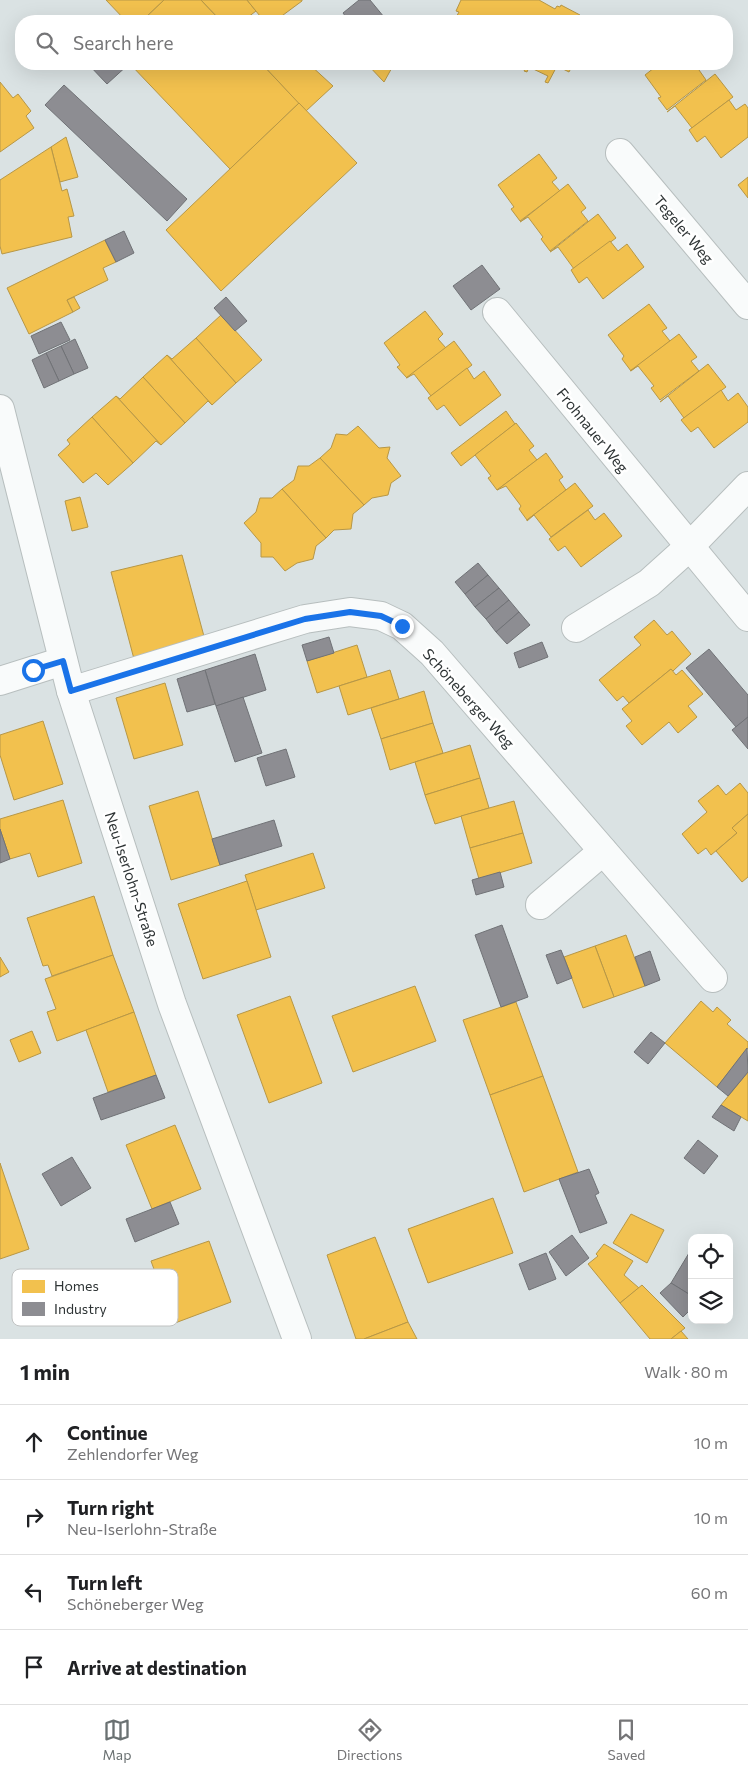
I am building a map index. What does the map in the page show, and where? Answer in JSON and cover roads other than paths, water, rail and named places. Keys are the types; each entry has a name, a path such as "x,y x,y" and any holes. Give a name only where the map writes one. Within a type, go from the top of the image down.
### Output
{"street":[{"name":"Tegeler Weg","path":"620,153 748,305"},
{"name":"Frohnauer Weg","path":"497,312 748,617"},
{"name":"Neu-Iserlohn-Straße","path":"0,409 71,691 172,1004 297,1339"},
{"path":"576,628 649,583 689,547 748,486"},
{"name":"Schöneberger Weg","path":"71,691 305,619 350,612 381,616 402,626 432,653 713,978"},
{"path":"0,681 63,661"},
{"path":"540,906 603,851"}]}
